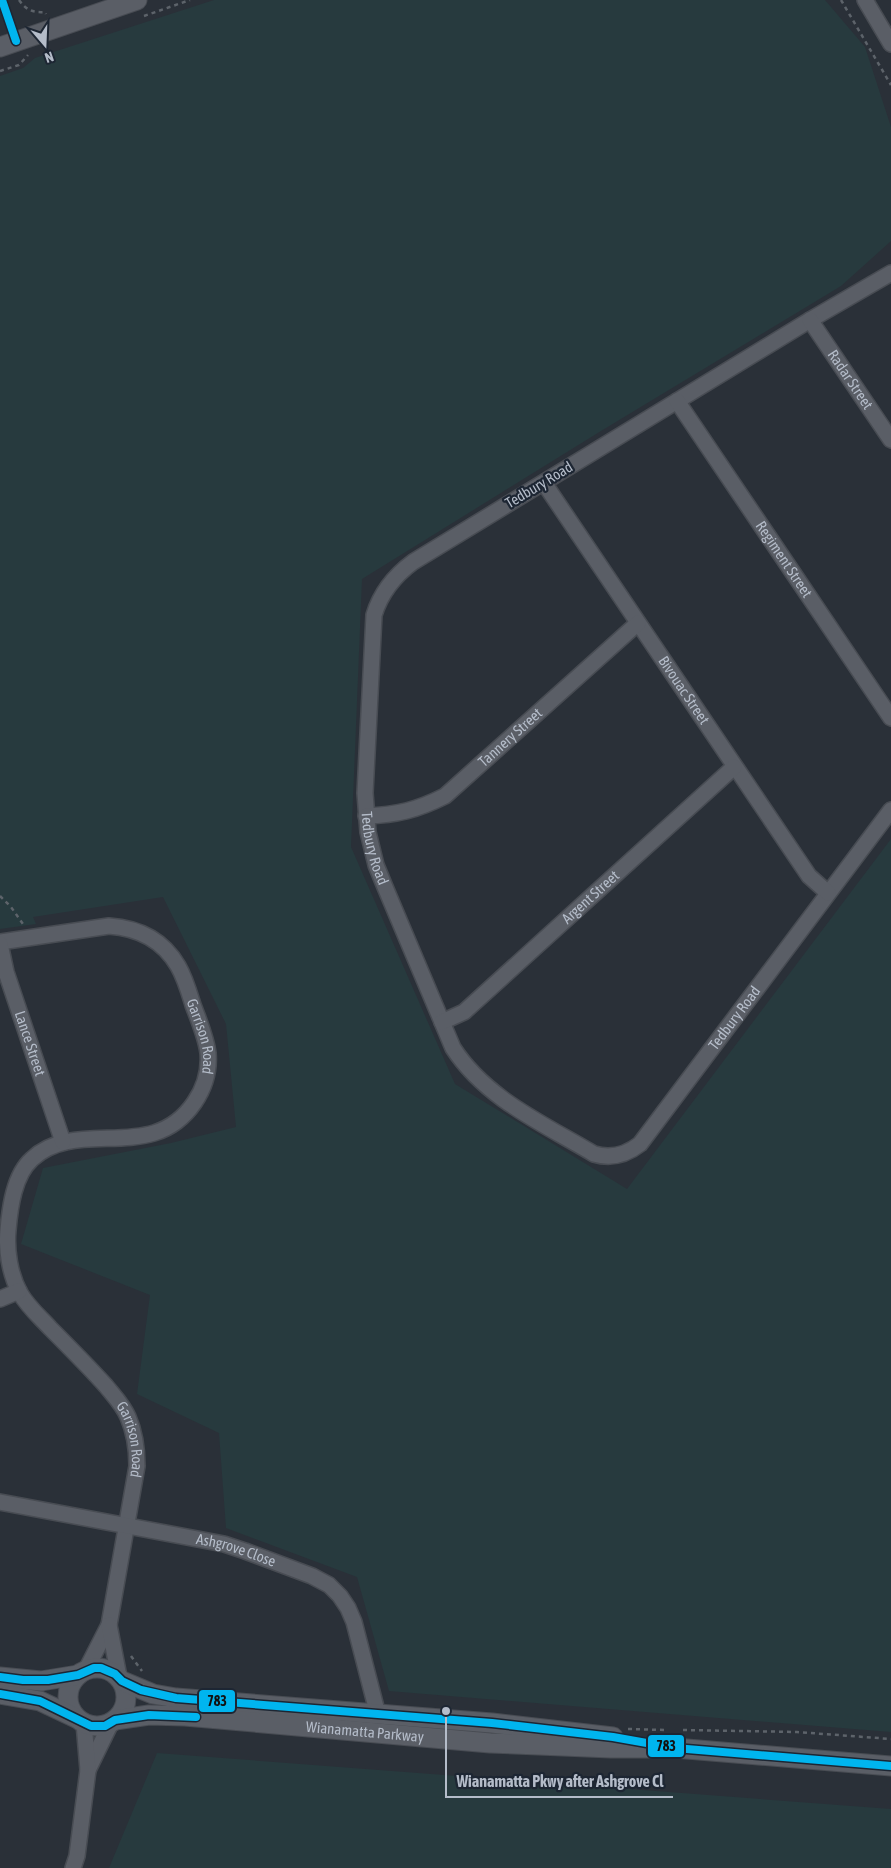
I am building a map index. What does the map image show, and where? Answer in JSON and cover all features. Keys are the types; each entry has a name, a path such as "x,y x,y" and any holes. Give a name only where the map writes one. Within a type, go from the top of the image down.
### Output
{"street":[{"path":"8,44 137,0"},
{"path":"865,0 889,33"},
{"name":"Tedbury Road","path":"891,273 810,320 544,482 413,562 397,574 380,599 373,623 365,793 370,844 376,865 453,1048 461,1061 476,1078 494,1093 594,1154 612,1156 624,1154 640,1144 891,810"},
{"name":"Radar Street","path":"810,320 891,440"},
{"name":"Regiment Street","path":"677,401 891,718"},
{"name":"Bivouac Street","path":"544,482 809,876 828,893"},
{"name":"Tannery Street","path":"366,816 416,810 445,796 638,623"},
{"name":"Argent Street","path":"442,1022 464,1012 734,767"},
{"name":"Garrison Road","path":"0,943 109,926 135,930 157,941 174,958 184,979 201,1026 208,1054 206,1078 196,1101 178,1120 154,1133 141,1136 63,1142 32,1158 23,1170 17,1183 7,1242 10,1266 19,1291 34,1312 101,1380 120,1403 128,1416 136,1444 137,1460 127,1526 108,1625 82,1672"},
{"name":"Lance Street","path":"0,943 6,972 63,1142"},
{"path":"0,1298 19,1291"},
{"name":"Ashgrove Close","path":"0,1502 224,1544 312,1576 329,1585 340,1596 354,1622 378,1715"},
{"name":"Garrison Road","path":"108,1625 120,1679"},
{"path":"0,1677 41,1681 101,1668 108,1670 120,1679 125,1688 126,1703 123,1711 113,1722 88,1770"},
{"path":"73,1868 77,1856 88,1770 80,1721 69,1706 68,1699 70,1686 82,1672"},
{"name":"Wianamatta Parkway","path":"120,1679 153,1694 176,1698 492,1723 613,1737 676,1739 891,1766"},
{"path":"0,1694 40,1701 80,1721 98,1726 113,1722"},
{"name":"Wianamatta Parkway","path":"113,1722 149,1715 176,1716 490,1743 612,1748 676,1739"}],"lane":[{"path":"2,0 8,44"}],"path":[{"path":"19,0 28,10 45,12"},
{"path":"841,0 868,42 891,85"},
{"path":"0,896 11,907 26,929"},
{"path":"620,1728 667,1730"},
{"path":"676,1739 797,1732 891,1739"}],"green space":[{"path":"214,0 825,0 865,47 891,127 891,241 841,286 601,431 362,579 351,847 455,1084 627,1189 891,839 891,1732 389,1691 357,1577 226,1528 219,1433 137,1394 150,1295 21,1244 43,1168 171,1143 236,1127 226,1024 163,897 33,917 36,924 0,929 0,76 23,68 35,58"},
{"path":"157,1753 891,1809 891,1868 109,1868"}],"transit line":[{"name":"783","path":"2,0 16,41"},
{"name":"783","path":"0,1677 23,1680 48,1680 78,1675 94,1668 101,1668 141,1690 176,1698 492,1723 613,1737 675,1748 891,1766"},
{"name":"783","path":"0,1694 40,1701 91,1726 105,1726 115,1720 149,1715 196,1717"}],"place":[{"name":"Wianamatta Pkwy after Ashgrove Cl","path":"446,1711"}]}
